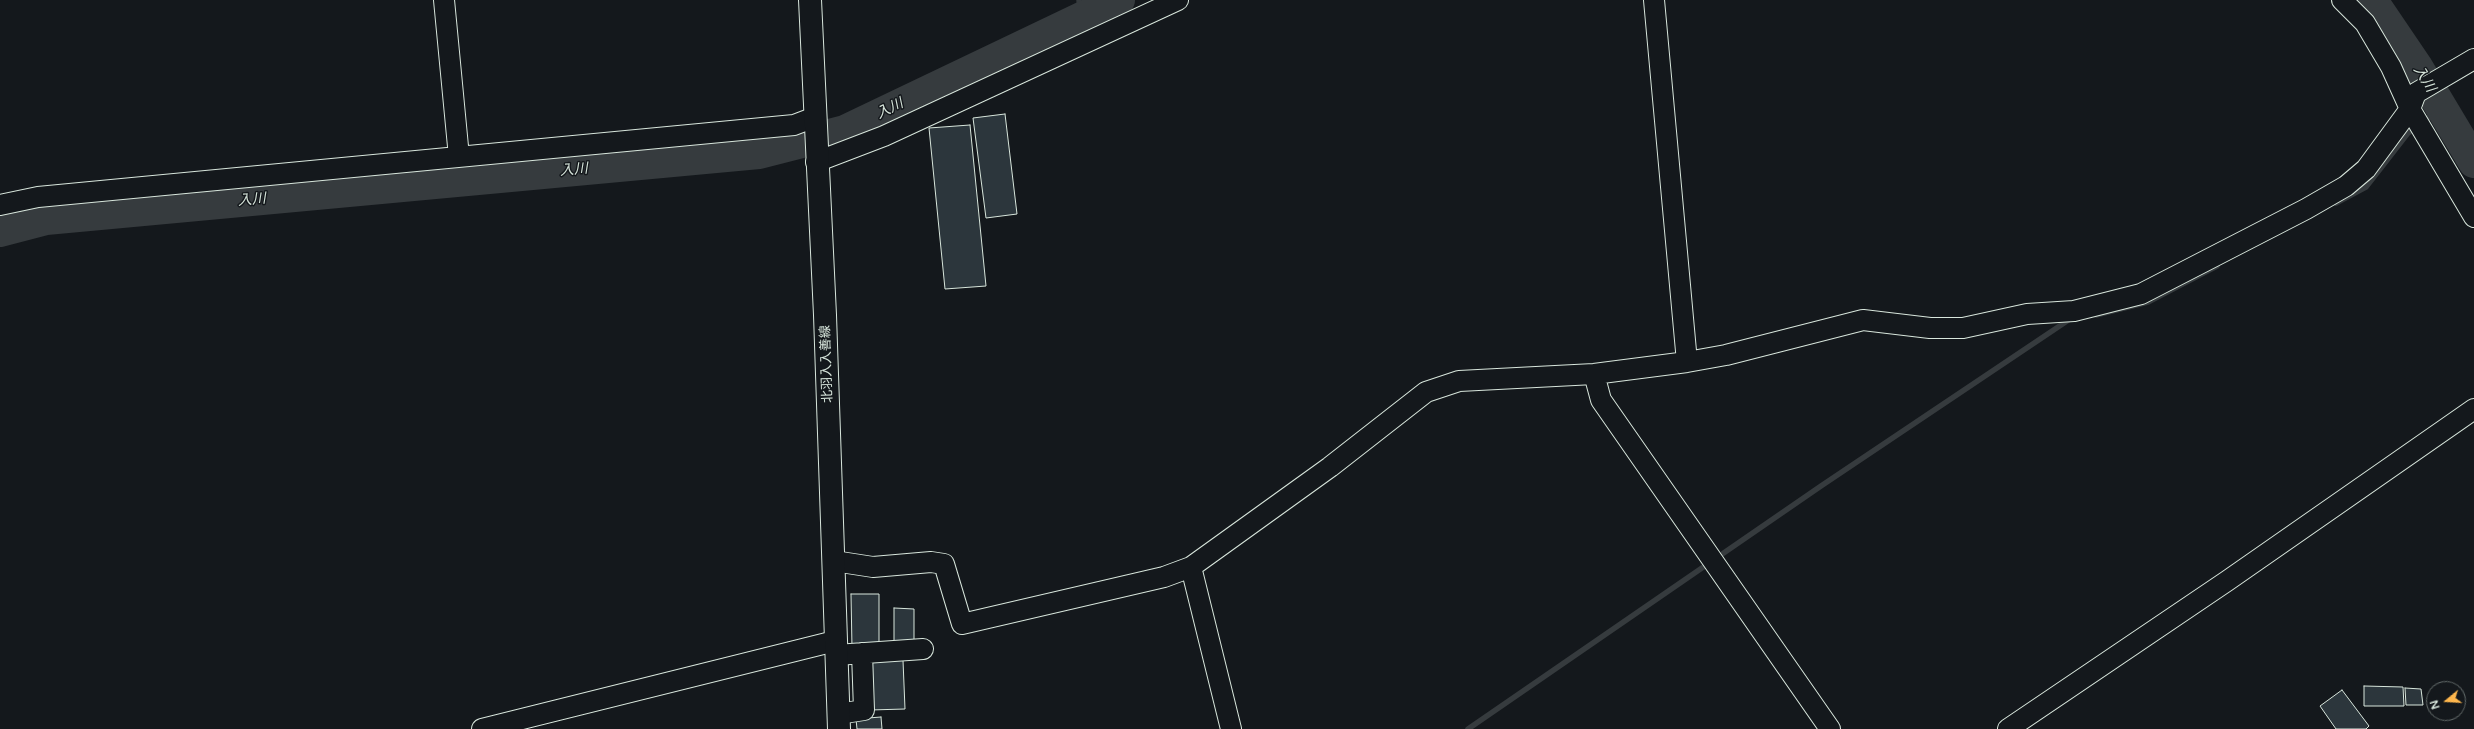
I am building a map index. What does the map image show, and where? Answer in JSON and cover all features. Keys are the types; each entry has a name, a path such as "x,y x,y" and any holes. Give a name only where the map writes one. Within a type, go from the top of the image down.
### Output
{"main road":[{"name":"北羽入入善線","path":"810,0 816,159 825,315 839,722"}],"street":[{"path":"444,0 459,157"},
{"path":"816,159 884,136 1178,0"},
{"path":"1654,0 1687,362"},
{"path":"2342,0 2365,23 2413,101 2474,217"},
{"path":"834,561 873,567 932,562 944,564 962,624 1164,577 1191,567 1330,467 1426,392 1459,381 1594,374 1687,362 1726,355 1863,320 1930,328 1963,328 2027,314 2074,311 2141,294 2306,209 2346,186 2366,169 2413,101 2452,71 2474,59"},
{"path":"0,204 38,197 815,121"},
{"path":"1594,374 1601,400 1830,729"},
{"path":"2008,729 2220,586 2474,409"},
{"path":"1191,567 1231,729"},
{"path":"482,729 836,648 862,653 923,649"},
{"path":"839,722 864,710 862,653"}],"building":[{"path":"1005,114 1017,214 986,218 973,118"},
{"path":"970,125 986,286 945,289 929,128"},
{"path":"851,594 879,594 879,648 852,648"},
{"path":"894,608 914,609 914,645 894,646"},
{"path":"903,660 905,709 870,710 867,662"},
{"path":"2364,686 2403,687 2404,706 2364,706"},
{"path":"2405,688 2421,689 2423,705 2406,705"},
{"path":"2342,690 2369,726 2366,729 2336,729 2320,706"},
{"path":"881,717 882,729 857,729 856,719"}],"waterway":[{"path":"1079,0 1081,18"},
{"name":"入川","path":"0,231 46,219 759,153 845,131 1119,0"},
{"name":"入川","path":"2368,0 2377,8 2417,67 2474,162"},
{"path":"2336,203 2366,187 2408,133 2443,107"},
{"path":"2096,315 2148,302 2217,266"},
{"path":"1468,729 1821,486 2070,319"}]}
